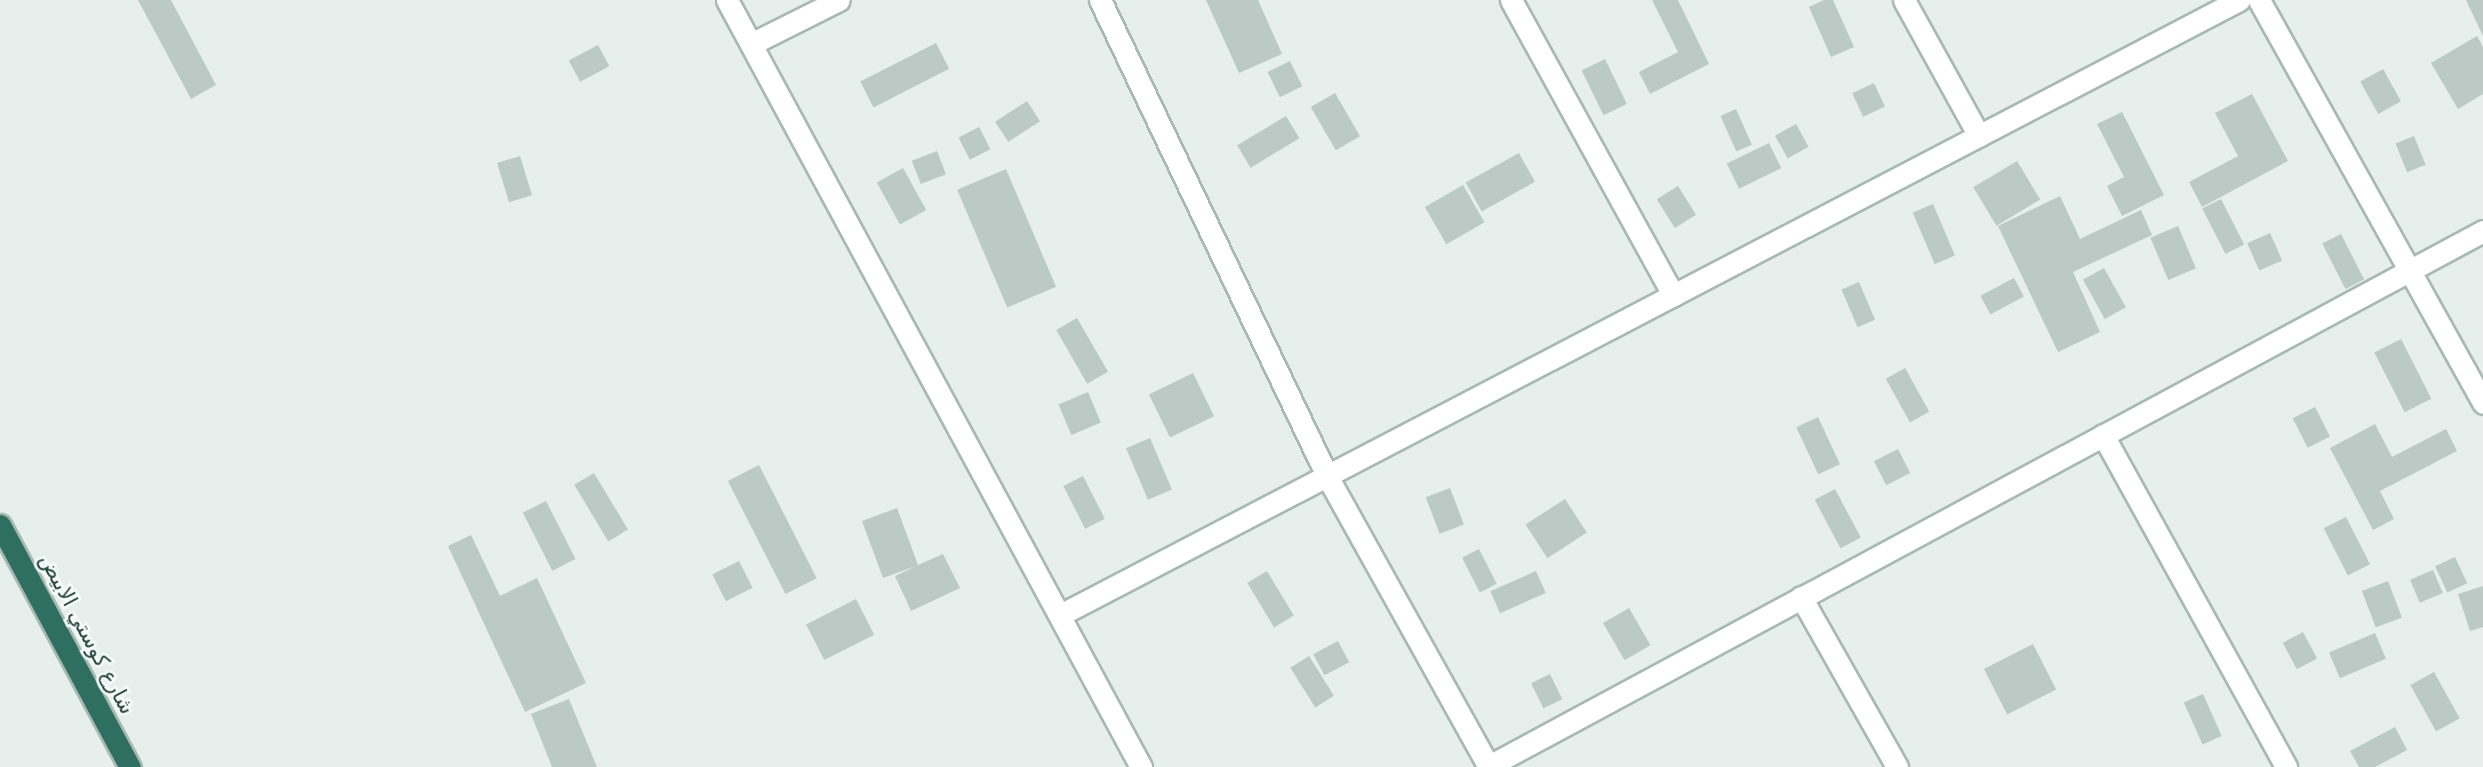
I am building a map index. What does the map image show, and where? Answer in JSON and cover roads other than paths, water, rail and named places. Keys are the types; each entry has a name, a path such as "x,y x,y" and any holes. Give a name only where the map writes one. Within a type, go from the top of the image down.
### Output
{"highway":[{"name":"شارع كوستي الابيض","path":"0,525 130,767"}],"street":[{"path":"727,0 1141,767"},
{"path":"751,44 839,0"},
{"path":"1100,0 1327,476 1489,766 2483,231"},
{"path":"1511,0 1673,295"},
{"path":"1904,0 1979,136"},
{"path":"1060,615 2239,0"},
{"path":"2259,0 2483,404"},
{"path":"2103,435 2286,767"},
{"path":"1801,597 1897,767"}]}
